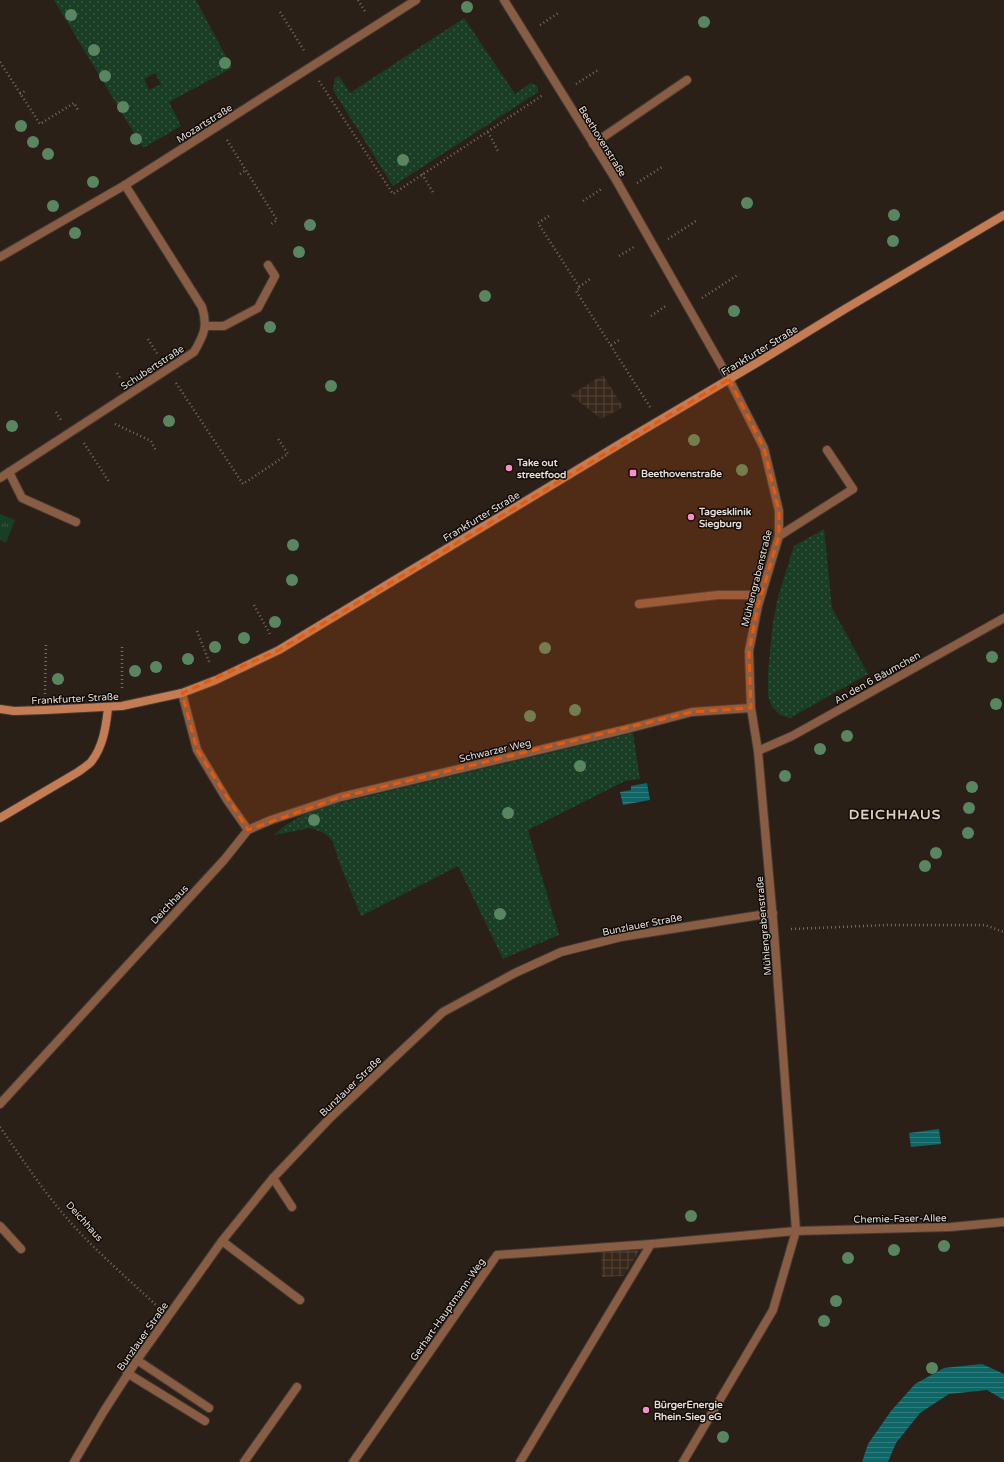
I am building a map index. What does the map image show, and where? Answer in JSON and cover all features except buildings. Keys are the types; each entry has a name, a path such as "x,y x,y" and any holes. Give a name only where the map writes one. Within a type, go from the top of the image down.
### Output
{"main road":[{"name":"Frankfurter Straße","path":"0,709 14,711 108,708 122,706 182,693 216,680 279,650 626,440 1004,215"},
{"path":"0,818 90,764 99,749 106,726 108,708"}],"street":[{"name":"Mozartstraße","path":"0,258 125,185 416,0"},
{"name":"Beethovenstraße","path":"504,0 616,180 729,379"},
{"path":"593,144 687,80"},
{"path":"125,185 202,306 206,317 206,326 224,326 258,308 275,276 268,265"},
{"name":"Schubertstraße","path":"0,478 194,352 202,338 206,326"},
{"name":"Mühlengrabenstraße","path":"685,1461 773,1310 796,1231 774,931 758,751 751,708 749,651 758,606 779,536 779,511 764,448 729,379"},
{"path":"779,536 853,489 827,450"},
{"path":"9,472 22,498 76,522"},
{"path":"639,604 718,595 762,595"},
{"name":"An den 6 Bäumchen","path":"758,751 792,736 1004,618"},
{"path":"182,693 198,750 227,800 248,830"},
{"name":"Schwarzer Weg","path":"248,830 271,820 341,797 632,728 692,712 751,708"},
{"name":"Deichhaus","path":"0,1104 224,860 248,830"},
{"name":"Bunzlauer Straße","path":"74,1462 127,1373 222,1241 273,1178 331,1116 443,1012 515,973 561,952 622,937 772,913"},
{"path":"273,1178 292,1207"},
{"name":"Chemie-Faser-Allee","path":"796,1231 951,1227 1004,1222"},
{"path":"0,1226 21,1249"},
{"name":"Gerhart-Hauptmann-Weg","path":"353,1462 496,1254 651,1244 796,1231"},
{"path":"222,1241 300,1300"},
{"path":"520,1462 651,1244"},
{"path":"137,1360 209,1408"},
{"path":"127,1373 205,1421"},
{"path":"244,1462 297,1387"}],"path":[{"path":"280,12 312,67 393,194 557,86"},
{"path":"526,35 560,12"},
{"path":"0,62 40,124 74,103 78,110"},
{"path":"562,93 598,70"},
{"path":"20,94 27,90"},
{"path":"218,126 277,220 271,224"},
{"path":"488,132 499,153"},
{"path":"623,193 662,167"},
{"path":"240,174 246,170"},
{"path":"422,174 434,194"},
{"path":"583,201 616,180"},
{"path":"549,216 538,224 579,286"},
{"path":"654,248 696,221"},
{"path":"688,307 739,274"},
{"path":"590,279 579,286 580,288 576,290 658,422"},
{"path":"611,345 621,339"},
{"path":"168,369 243,484 288,454 277,437"},
{"path":"106,409 115,424 151,442 156,451"},
{"path":"75,429 109,482"},
{"path":"254,605 279,650"},
{"path":"197,631 216,680"},
{"path":"44,710 46,643"},
{"path":"122,645 122,706"},
{"path":"774,931 888,925 985,925 1004,932"},
{"name":"Deichhaus","path":"0,1127 35,1177 65,1216 104,1257 168,1316"}],"highlighted area":[{"path":"729,379 764,448 779,511 779,536 758,606 749,651 751,708 692,712 341,797 248,830 197,750 182,693 279,650"}],"shaded area":[{"path":"603,375 623,407 601,419 571,395"},
{"path":"641,1248 624,1276 602,1277 601,1251"}],"green space":[{"path":"54,0 196,0 232,68 169,102 181,126 143,148","holes":["155,73 161,84 149,90 144,79"]},
{"path":"464,18 515,94 531,83 537,86 538,92 393,186 333,90 335,78 339,76 350,93"},
{"path":"0,514 15,520 6,543 0,540"},
{"path":"824,529 832,608 868,674 790,718 780,715 772,707 768,696 768,671 773,622 778,597 794,546"},
{"path":"633,733 640,779 625,781 528,830 559,935 503,959 458,866 361,916 339,862 333,842 328,836 322,832 310,828 274,835 284,826 314,809"}],"water":[{"path":"647,783 650,800 623,805 620,792 631,790 631,786"},
{"path":"939,1129 941,1144 911,1147 909,1133"},
{"path":"982,1364 1004,1374 1004,1400 987,1390 949,1394 920,1413 896,1443 888,1462 862,1462 868,1444 891,1411 915,1384 944,1368"}],"place":[{"name":"Take out streetfood","path":"509,468"},
{"name":"Beethovenstraße","path":"633,473"},
{"name":"Tagesklinik Siegburg","path":"691,517"},
{"name":"BürgerEnergie Rhein-Sieg eG","path":"646,1410"}],"district":[{"name":"DEICHHAUS","path":"895,814"}]}
